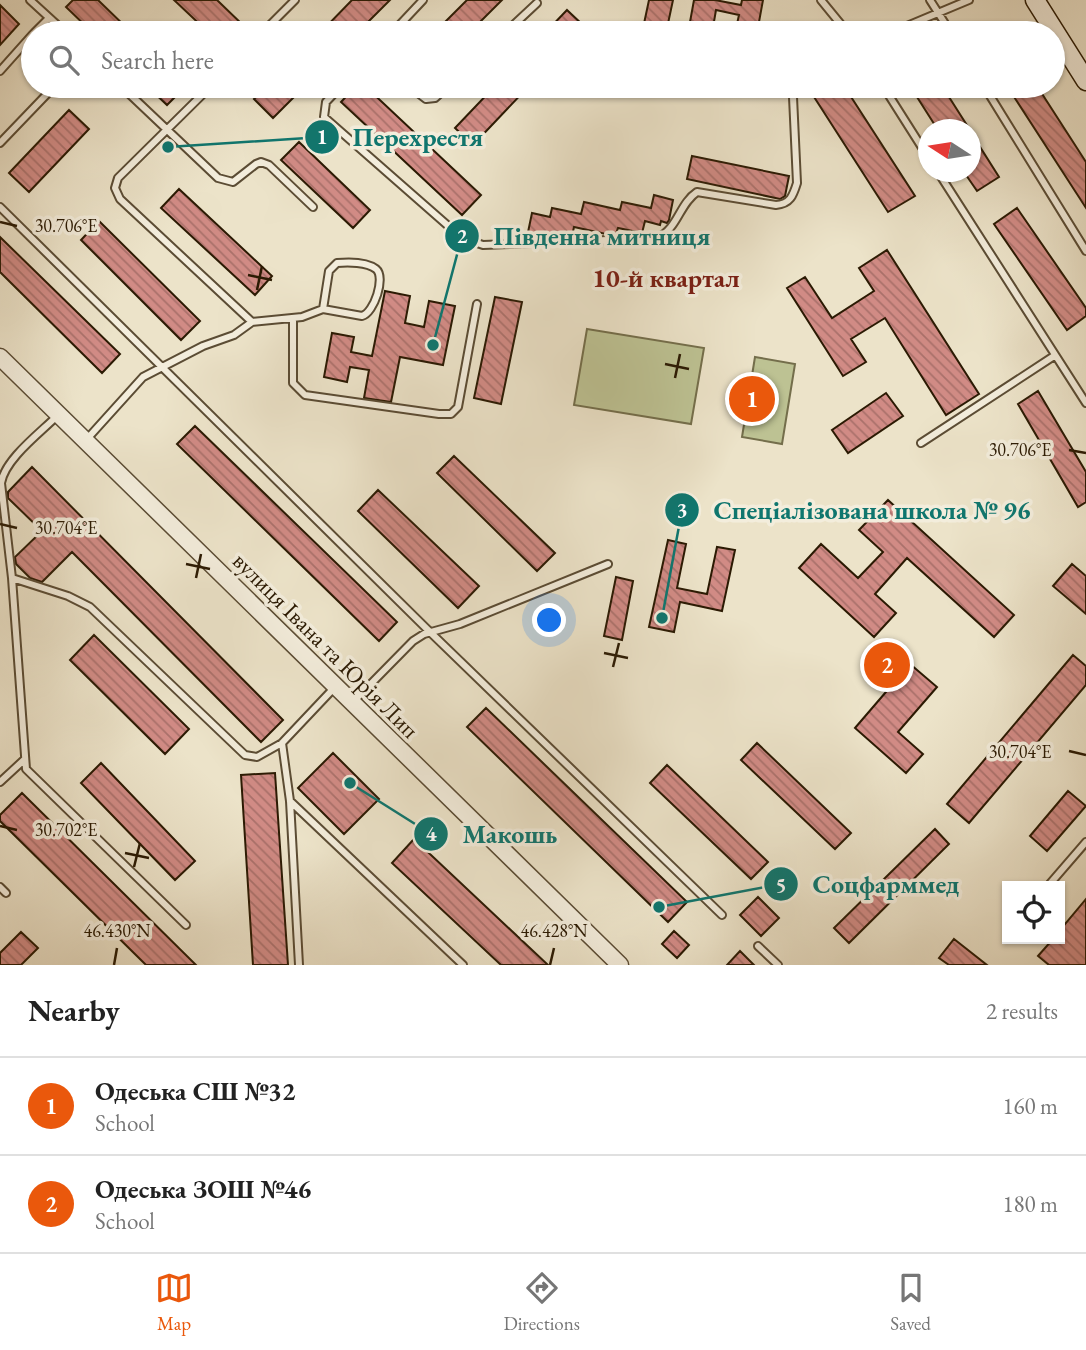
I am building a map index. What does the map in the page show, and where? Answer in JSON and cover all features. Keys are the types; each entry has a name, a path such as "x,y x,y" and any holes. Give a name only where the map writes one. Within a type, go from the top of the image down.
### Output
{"main road":[{"path":"1035,0 1048,21"},
{"path":"1065,48 1086,81"}],"street":[{"name":"вулиця Івана та Юрія Лип","path":"0,357 620,965"}],"lane":[{"path":"30,0 52,21"},
{"path":"274,21 295,0"},
{"path":"403,21 423,0"},
{"path":"821,0 838,21"},
{"path":"930,0 944,21"},
{"path":"919,21 969,0"},
{"path":"518,21 537,3"},
{"path":"46,21 49,18"},
{"path":"0,71 21,48"},
{"path":"0,143 43,98"},
{"path":"134,98 218,177 233,182 261,162 269,165 313,207"},
{"path":"199,98 118,178 116,188 120,199 251,323"},
{"path":"330,98 326,102 324,117 461,238 483,245 657,238 665,235 689,197 696,192 776,205 785,204 793,197 797,183 793,98"},
{"path":"891,98 918,140"},
{"path":"991,98 1086,251"},
{"path":"944,182 1086,403"},
{"path":"0,207 430,632 722,915"},
{"path":"86,440 143,377 203,346 234,335 251,323 302,317 323,309 367,315 373,308 380,277 377,270 350,262 337,263 329,271 323,309"},
{"path":"293,318 293,383 304,395 451,414 458,407 477,304"},
{"path":"921,443 1055,356"},
{"path":"59,414 10,463 2,475 1,483 12,578 26,769 186,925"},
{"path":"352,702 413,641 430,632 460,624 608,564"},
{"path":"12,578 68,596 90,607 245,755 257,757 282,743 336,686"},
{"path":"282,743 290,801 299,965"},
{"path":"0,782 25,759"},
{"path":"290,801 463,965"},
{"path":"1052,881 1086,842"},
{"path":"758,946 778,965"}],"green space":[{"path":"587,329 704,348 691,424 574,405"},
{"path":"755,357 795,364 782,444 742,437"}],"building":[{"path":"73,0 98,0 120,21 81,21 66,7"},
{"path":"174,0 217,0 239,21 196,21"},
{"path":"352,0 390,0 369,21 332,21"},
{"path":"467,0 502,0 481,21 446,21"},
{"path":"649,0 673,0 669,21 645,21"},
{"path":"694,0 715,0 741,5 742,0 763,0 759,21 738,21 739,15 716,10 714,21 690,21"},
{"path":"0,5 19,24 0,45"},
{"path":"567,10 579,21 556,21"},
{"path":"160,98 174,98 167,105"},
{"path":"255,98 293,98 273,118"},
{"path":"345,98 378,98 481,195 462,215 341,102"},
{"path":"484,98 518,98 473,145 455,128"},
{"path":"815,98 852,98 915,196 888,212"},
{"path":"918,98 950,98 963,119 931,119"},
{"path":"1015,98 1045,98 1086,162 1086,208"},
{"path":"69,110 89,129 29,192 9,173"},
{"path":"299,142 370,210 353,228 281,160"},
{"path":"981,148 999,177 977,191 971,182 981,182"},
{"path":"692,156 789,176 785,196 780,199 687,179"},
{"path":"179,189 272,276 255,295 161,208"},
{"path":"654,195 673,200 669,220 667,223 661,221 660,225 645,221 642,233 618,228 616,234 606,234 574,227 572,236 547,233 546,237 527,237 532,213 550,217 552,208 581,214 584,202 620,210 622,202 651,208"},
{"path":"1017,208 1086,308 1086,316 1067,330 994,224"},
{"path":"99,221 200,321 181,340 81,240"},
{"path":"0,237 120,354 102,373 0,272"},
{"path":"887,250 979,394 946,415 885,318 851,339 866,362 843,376 787,288 805,277 832,318 874,291 859,268"},
{"path":"385,291 410,296 405,323 424,327 429,301 455,306 443,365 400,357 391,402 364,398 369,370 350,367 347,382 324,377 332,333 354,337 351,352 372,356"},
{"path":"495,297 522,302 501,404 474,398"},
{"path":"1038,391 1086,472 1086,502 1078,507 1018,404"},
{"path":"886,393 903,416 848,453 832,430"},
{"path":"195,426 397,622 379,641 177,444"},
{"path":"454,456 555,553 537,571 437,473"},
{"path":"32,467 283,720 261,742 72,552 42,582 30,578 16,564 15,557 42,531 8,498 8,492"},
{"path":"378,490 479,586 458,608 358,511"},
{"path":"888,500 1014,615 994,637 907,558 875,594 896,613 874,637 799,568 821,544 858,578 883,552 859,530"},
{"path":"668,540 686,544 677,588 707,594 717,547 735,550 722,611 680,602 674,632 649,627"},
{"path":"1072,564 1086,576 1086,614 1053,586"},
{"path":"616,577 633,581 622,640 604,636"},
{"path":"94,635 189,729 165,754 70,660"},
{"path":"1073,655 1086,666 1086,685 969,823 947,804"},
{"path":"910,664 937,687 898,732 923,754 906,773 855,728"},
{"path":"486,708 687,902 668,922 467,727"},
{"path":"757,743 851,833 835,849 741,760"},
{"path":"333,753 379,799 344,834 298,788"},
{"path":"101,763 195,861 175,880 81,783"},
{"path":"667,765 768,862 751,879 650,783"},
{"path":"275,773 288,965 253,965 241,775"},
{"path":"1068,791 1086,806 1047,851 1030,836"},
{"path":"22,793 196,965 146,965 0,821 0,815"},
{"path":"935,829 949,844 849,943 834,928"},
{"path":"414,839 548,965 501,965 392,863"},
{"path":"758,897 779,918 761,936 740,915"},
{"path":"1086,899 1086,965 1049,965 1038,956 1049,944 1065,944 1065,924"},
{"path":"674,931 689,945 677,958 662,944"},
{"path":"21,932 38,948 21,965 0,965 0,953"},
{"path":"954,939 987,965 949,965 939,958"},
{"path":"740,951 754,965 727,965"}],"place":[{"name":"Перехрестя","path":"168,147"},
{"name":"Південна митниця","path":"433,345"},
{"name":"Одеська СШ №32","path":"752,399"},
{"name":"Спеціалізована школа № 96","path":"662,618"},
{"name":"Одеська ЗОШ №46","path":"887,665"},
{"name":"Макошь","path":"350,783"},
{"name":"Соцфарммед","path":"659,907"}],"district":[{"name":"10-й квартал","path":"666,278"}]}
